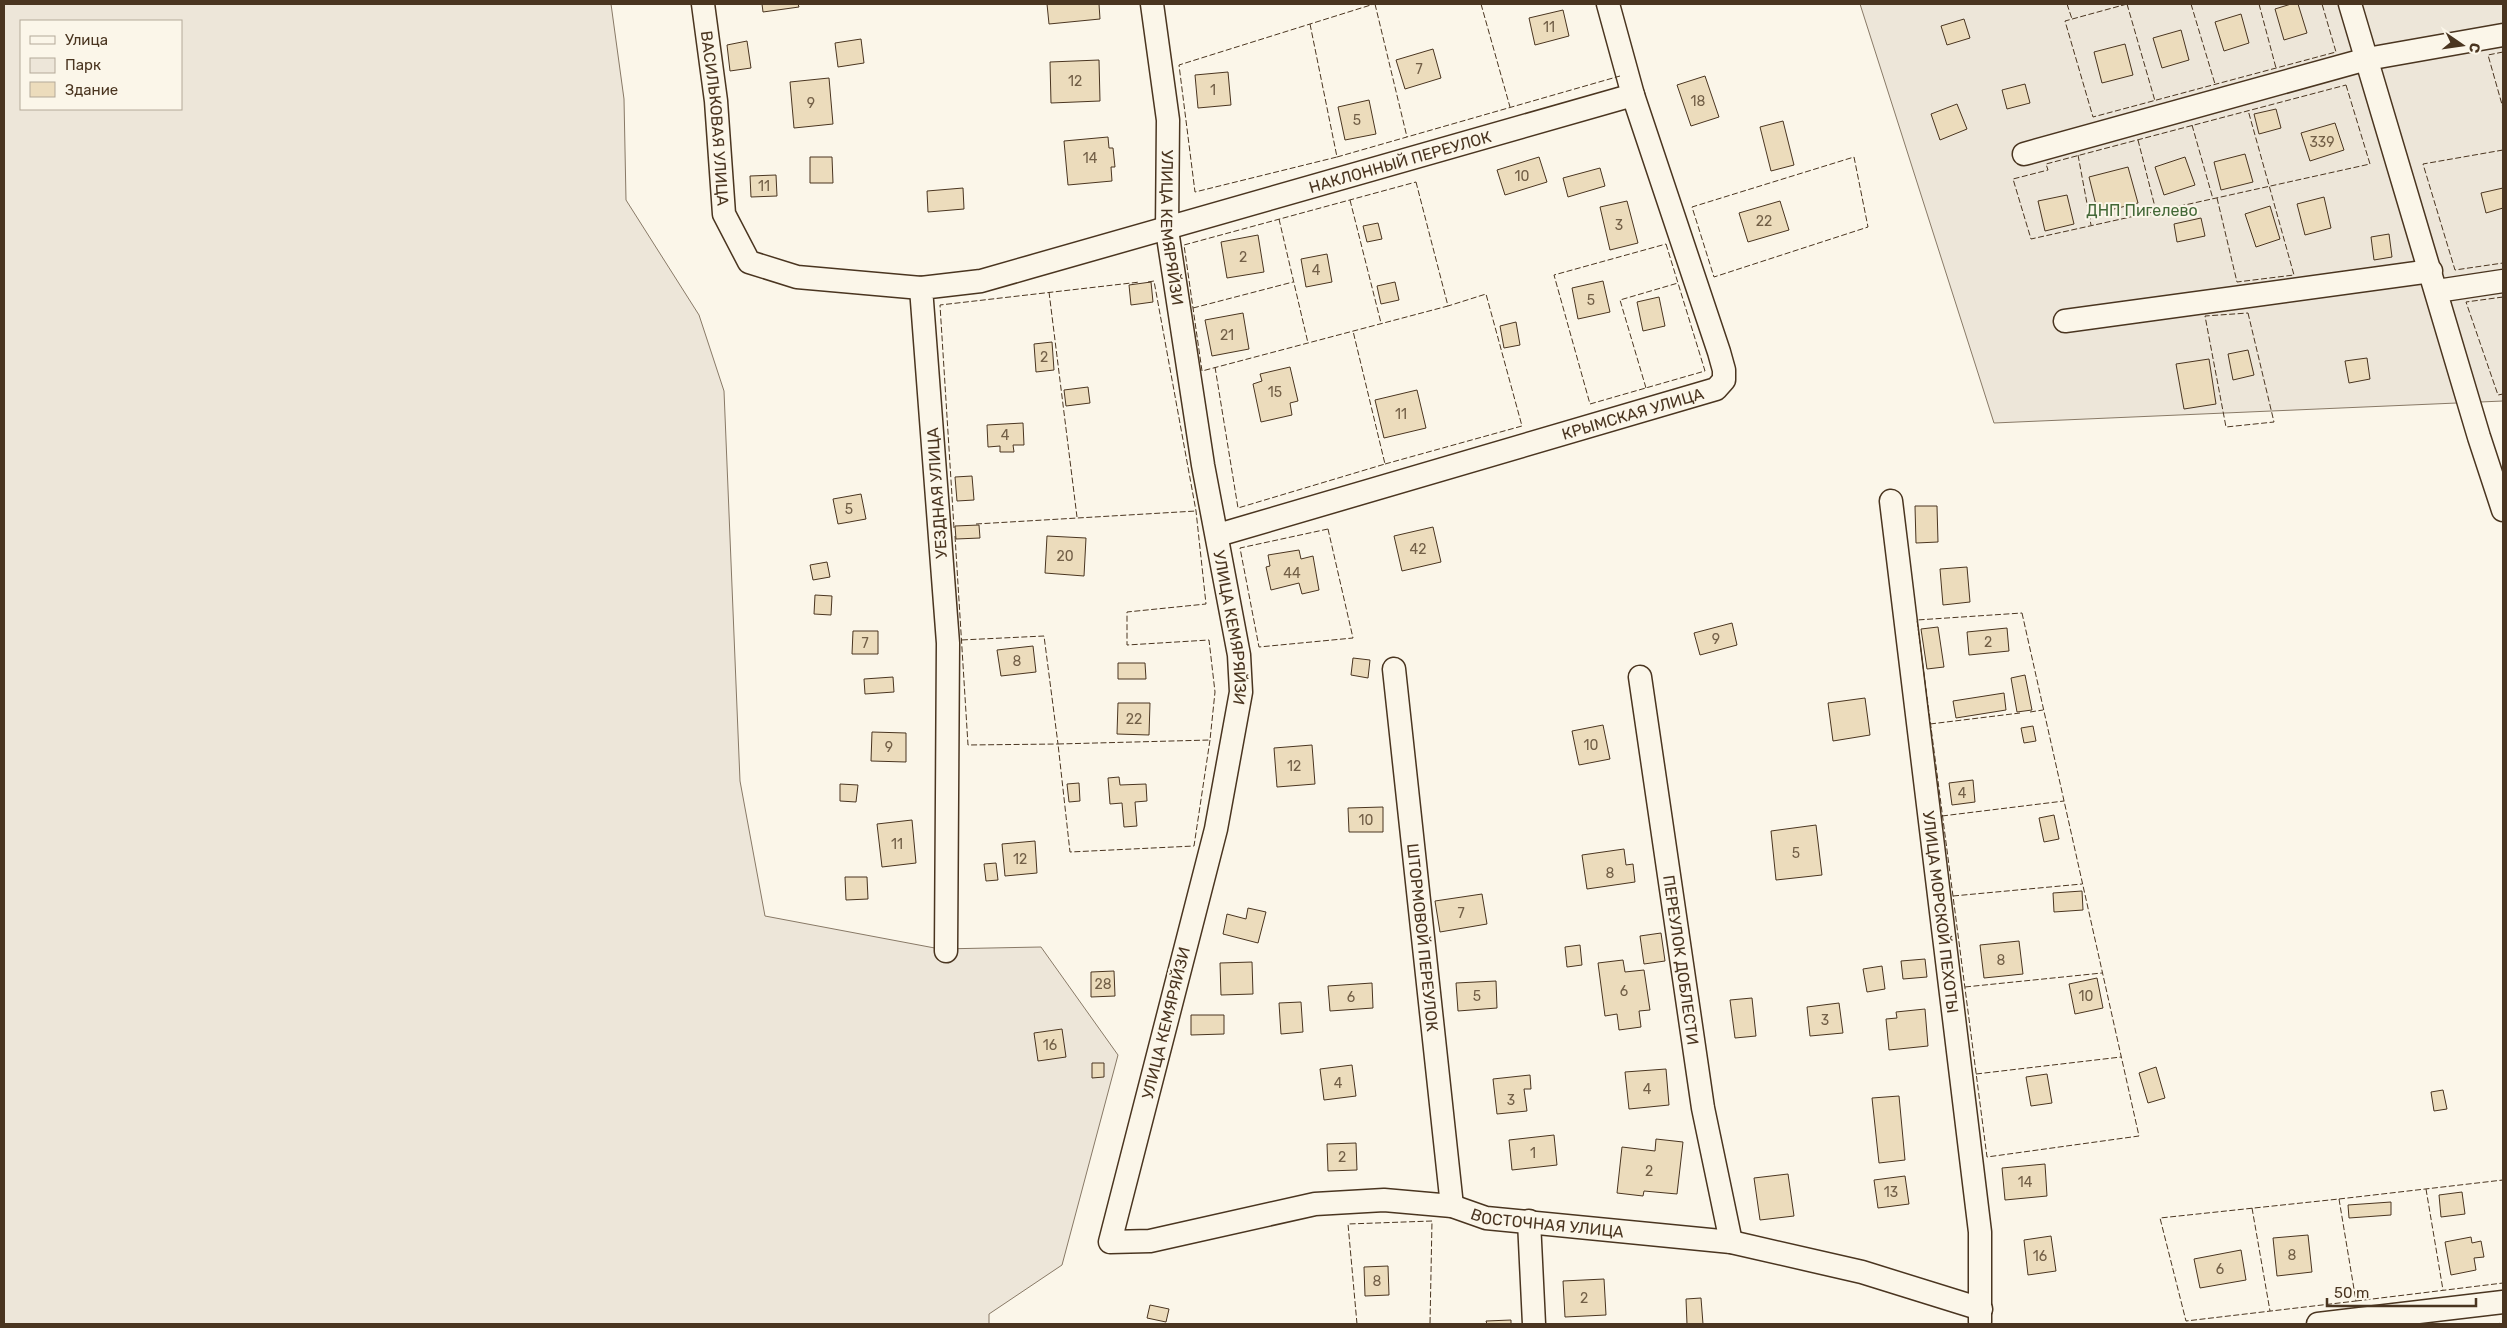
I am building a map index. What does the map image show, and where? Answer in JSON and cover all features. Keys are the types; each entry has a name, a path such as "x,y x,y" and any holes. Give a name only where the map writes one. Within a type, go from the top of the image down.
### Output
{"street":[{"name":"ВАСИЛЬКОВАЯ УЛИЦА","path":"703,4 716,101 724,214 749,262 797,277 921,288"},
{"name":"УЛИЦА КЕМЯРЯЙЗИ","path":"1110,1242 1216,829 1236,726 1240,692 1239,655 1218,536 1203,465 1168,230 1168,120 1152,4"},
{"name":"КРЫМСКАЯ УЛИЦА","path":"1218,536 1716,389 1724,380 1724,370 1719,352 1633,96 1608,4"},
{"path":"2350,4 2479,437 2503,510"},
{"path":"2024,154 2366,59 2503,35"},
{"name":"НАКЛОННЫЙ ПЕРЕУЛОК","path":"1168,230 1633,96"},
{"path":"921,288 980,281 1168,230"},
{"path":"2065,321 2434,281 2503,281"},
{"name":"УЕЗДНАЯ УЛИЦА","path":"921,288 948,643 946,951"},
{"name":"УЛИЦА МОРСКОЙ ПЕХОТЫ","path":"1891,501 1980,1232 1980,1317"},
{"name":"ШТОРМОВОЙ ПЕРЕУЛОК","path":"1394,669 1452,1206"},
{"name":"ПЕРЕУЛОК ДОБЛЕСТИ","path":"1640,677 1703,1108 1731,1242"},
{"name":"ВОСТОЧНАЯ УЛИЦА","path":"1110,1242 1150,1241 1315,1204 1384,1200 1452,1206 1486,1218 1731,1242 1862,1272 1980,1317"},
{"path":"1529,1221 1534,1324"},
{"path":"2318,1324 2503,1302"}],"green space":[{"path":"4,4 611,4 624,99 626,200 699,315 724,391 740,781 765,916 940,949 1041,947 1118,1055 1062,1265 989,1314 989,1324 4,1324"},
{"name":"ДНП Пигелево","path":"1860,4 2503,4 2503,401 1994,423"}],"building":[{"path":"762,4 798,4 799,7 763,12"},
{"path":"1047,4 1099,4 1100,19 1049,24"},
{"path":"2298,4 2307,33 2284,40 2275,9"},
{"path":"1563,10 1569,36 1535,45 1529,18"},
{"path":"2241,14 2249,43 2224,51 2215,22"},
{"path":"1964,19 1970,38 1947,45 1941,26"},
{"path":"2181,30 2189,60 2162,68 2153,38"},
{"path":"861,39 864,63 838,67 835,43"},
{"path":"747,41 751,68 730,71 727,45"},
{"path":"2125,44 2133,75 2102,83 2094,52"},
{"path":"1433,49 1441,78 1405,89 1396,60"},
{"path":"1099,60 1100,101 1051,103 1050,62"},
{"path":"1228,72 1231,105 1198,108 1195,75"},
{"path":"1705,76 1719,117 1691,126 1677,85"},
{"path":"829,78 833,124 794,128 790,82"},
{"path":"2025,84 2030,103 2007,109 2002,90"},
{"path":"1369,100 1376,134 1345,140 1338,107"},
{"path":"1957,104 1967,129 1940,140 1931,114"},
{"path":"2276,109 2281,128 2259,134 2254,114"},
{"path":"1783,121 1794,165 1771,171 1760,127"},
{"path":"2335,123 2344,150 2310,161 2301,133"},
{"path":"1108,137 1109,148 1113,148 1115,167 1111,167 1112,181 1068,185 1064,141"},
{"path":"2245,154 2253,182 2221,190 2214,162"},
{"path":"810,157 832,157 833,183 810,183"},
{"path":"1539,157 1547,182 1505,195 1497,170"},
{"path":"2185,157 2195,185 2164,195 2155,167"},
{"path":"2128,167 2138,203 2098,213 2089,177"},
{"path":"1600,168 1605,186 1568,197 1563,178"},
{"path":"776,175 777,196 751,197 750,176"},
{"path":"963,188 964,209 928,212 927,191"},
{"path":"2503,188 2503,208 2486,213 2481,193"},
{"path":"2067,195 2074,224 2045,231 2038,201"},
{"path":"2324,197 2331,228 2305,235 2297,204"},
{"path":"1627,201 1638,243 1610,250 1600,207"},
{"path":"1780,201 1789,230 1748,242 1739,213"},
{"path":"2270,206 2280,239 2256,247 2245,214"},
{"path":"2201,218 2205,236 2177,242 2174,224"},
{"path":"1378,223 1382,239 1367,242 1363,226"},
{"path":"2389,234 2392,257 2374,260 2371,237"},
{"path":"1258,235 1264,272 1227,278 1221,242"},
{"path":"1327,254 1332,282 1306,287 1301,259"},
{"path":"1603,281 1610,312 1578,319 1572,288"},
{"path":"1151,282 1153,302 1131,305 1129,285"},
{"path":"1395,282 1399,300 1381,304 1377,286"},
{"path":"1659,297 1665,326 1643,331 1637,302"},
{"path":"1243,313 1249,349 1212,356 1205,320"},
{"path":"1516,322 1520,345 1504,348 1500,326"},
{"path":"1052,342 1054,370 1036,372 1034,344"},
{"path":"2248,350 2254,375 2233,380 2228,354"},
{"path":"2367,358 2370,379 2349,383 2345,361"},
{"path":"2209,359 2216,404 2184,409 2176,364"},
{"path":"1290,367 1298,401 1290,403 1292,415 1261,422 1253,384 1262,381 1260,374"},
{"path":"1088,387 1090,403 1066,406 1064,390"},
{"path":"1417,390 1426,428 1384,438 1375,400"},
{"path":"1023,423 1024,445 1013,445 1014,452 1000,452 1000,446 988,447 987,425"},
{"path":"972,476 974,500 957,501 955,477"},
{"path":"861,494 866,519 838,524 833,499"},
{"path":"1915,506 1937,506 1938,542 1916,543"},
{"path":"979,525 980,538 956,539 955,526"},
{"path":"1433,527 1441,562 1402,571 1394,536"},
{"path":"1047,536 1086,538 1084,576 1045,573"},
{"path":"1299,550 1301,559 1313,556 1319,590 1302,594 1299,583 1271,590 1266,567 1270,566 1268,555"},
{"path":"827,562 830,577 813,580 810,565"},
{"path":"1967,567 1970,602 1943,605 1940,569"},
{"path":"815,595 832,596 831,615 814,614"},
{"path":"1732,623 1737,645 1700,655 1694,633"},
{"path":"1938,627 1944,667 1927,669 1921,629"},
{"path":"2007,628 2009,651 1969,655 1967,632"},
{"path":"853,631 878,631 878,654 852,654"},
{"path":"1033,646 1036,672 1001,676 997,650"},
{"path":"1353,658 1370,660 1368,678 1351,675"},
{"path":"1118,663 1145,663 1146,679 1118,679"},
{"path":"2025,675 2032,710 2017,712 2011,678"},
{"path":"893,677 894,692 865,694 864,679"},
{"path":"2004,693 2006,710 1956,718 1953,701"},
{"path":"1865,698 1870,735 1833,741 1828,703"},
{"path":"1118,703 1150,703 1149,735 1117,734"},
{"path":"1603,725 1610,759 1579,765 1572,731"},
{"path":"2033,726 2036,741 2024,743 2021,728"},
{"path":"872,732 906,733 906,762 871,761"},
{"path":"1312,745 1315,784 1277,787 1274,748"},
{"path":"1119,777 1120,785 1146,784 1147,801 1135,802 1137,826 1124,827 1122,803 1110,804 1108,778"},
{"path":"1973,780 1975,802 1952,805 1949,783"},
{"path":"1079,783 1080,801 1069,802 1067,784"},
{"path":"840,784 858,785 856,802 840,801"},
{"path":"1383,807 1383,832 1349,832 1348,808"},
{"path":"2054,815 2059,839 2044,842 2039,818"},
{"path":"912,820 916,863 882,867 877,824"},
{"path":"1816,825 1822,875 1776,880 1771,831"},
{"path":"1035,841 1037,873 1005,876 1002,844"},
{"path":"1624,849 1626,865 1633,864 1635,882 1587,889 1582,855"},
{"path":"996,863 998,880 986,881 984,864"},
{"path":"845,877 867,877 868,899 846,900"},
{"path":"2082,891 2083,910 2054,912 2053,893"},
{"path":"1482,894 1487,924 1440,932 1435,901"},
{"path":"1248,908 1266,912 1258,943 1223,934 1227,914 1246,919"},
{"path":"1661,933 1665,961 1644,964 1640,936"},
{"path":"2019,941 2023,974 1984,978 1980,945"},
{"path":"1580,945 1582,965 1567,967 1565,947"},
{"path":"1925,959 1927,977 1903,979 1901,961"},
{"path":"1623,960 1625,972 1644,970 1650,1010 1639,1011 1641,1027 1619,1030 1617,1014 1605,1016 1598,963"},
{"path":"1252,962 1253,994 1221,995 1220,963"},
{"path":"1882,966 1885,989 1867,992 1863,969"},
{"path":"1114,971 1115,996 1091,997 1091,972"},
{"path":"2097,978 2103,1008 2075,1014 2069,984"},
{"path":"1496,981 1497,1008 1458,1011 1456,983"},
{"path":"1372,983 1373,1008 1330,1011 1328,986"},
{"path":"1752,998 1756,1036 1735,1038 1730,1000"},
{"path":"1301,1002 1303,1032 1281,1034 1279,1003"},
{"path":"1839,1003 1843,1033 1810,1036 1807,1007"},
{"path":"1925,1009 1928,1046 1889,1050 1886,1019 1897,1018 1896,1012"},
{"path":"1191,1015 1224,1015 1224,1034 1191,1035"},
{"path":"1062,1029 1066,1057 1038,1061 1034,1033"},
{"path":"1092,1063 1104,1063 1104,1077 1092,1078"},
{"path":"1352,1065 1356,1096 1324,1100 1320,1069"},
{"path":"2156,1067 2165,1098 2148,1103 2139,1073"},
{"path":"1666,1069 1669,1105 1629,1109 1625,1072"},
{"path":"2047,1074 2052,1103 2031,1106 2026,1077"},
{"path":"1530,1075 1531,1089 1524,1089 1527,1111 1497,1114 1493,1079"},
{"path":"2443,1090 2447,1109 2434,1111 2431,1092"},
{"path":"1899,1096 1905,1160 1879,1163 1872,1098"},
{"path":"1554,1135 1557,1165 1512,1170 1509,1140"},
{"path":"1656,1139 1683,1142 1677,1194 1644,1191 1643,1196 1617,1193 1622,1147 1655,1151"},
{"path":"1356,1143 1357,1170 1328,1171 1327,1144"},
{"path":"2045,1164 2047,1196 2005,1200 2002,1168"},
{"path":"1788,1174 1794,1216 1760,1220 1754,1178"},
{"path":"1905,1176 1909,1204 1878,1208 1874,1180"},
{"path":"2462,1192 2465,1214 2441,1217 2439,1195"},
{"path":"2391,1202 2391,1215 2349,1218 2348,1205"},
{"path":"2308,1235 2312,1272 2277,1276 2273,1238"},
{"path":"2051,1236 2056,1271 2028,1275 2024,1240"},
{"path":"2471,1237 2472,1243 2481,1241 2484,1257 2474,1258 2476,1270 2451,1275 2445,1242"},
{"path":"2241,1250 2246,1280 2200,1288 2194,1259"},
{"path":"1388,1266 1389,1295 1365,1296 1364,1267"},
{"path":"1604,1279 1606,1315 1565,1317 1563,1281"},
{"path":"1701,1298 1703,1324 1687,1324 1686,1299"},
{"path":"1150,1305 1169,1309 1166,1322 1147,1318"},
{"path":"1511,1320 1511,1324 1487,1324 1486,1321"}],"fence":[{"path":"1310,24 1337,157 1195,192 1179,65 1374,4"},
{"path":"1375,4 1407,137"},
{"path":"1481,4 1510,107"},
{"path":"2067,4 2072,19"},
{"path":"2127,4 2065,21 2093,117 2336,52 2322,4"},
{"path":"2127,4 2155,101"},
{"path":"2191,4 2215,84"},
{"path":"2259,4 2276,68"},
{"path":"2503,52 2488,55 2503,108"},
{"path":"1337,157 1620,76"},
{"path":"2346,85 2370,164 2031,239 2013,179 2048,170 2046,164 2346,85"},
{"path":"2217,198 2237,282 2294,275 2248,110"},
{"path":"2192,125 2213,199"},
{"path":"2138,140 2156,211"},
{"path":"2503,150 2423,164 2455,270 2503,263"},
{"path":"2078,155 2091,225"},
{"path":"1854,157 1868,227 1714,277 1692,207 1854,157"},
{"path":"1416,182 1448,306 1202,371 1184,245 1416,182"},
{"path":"1350,200 1381,323"},
{"path":"1279,219 1308,343"},
{"path":"1666,244 1705,371 1590,404 1554,275 1666,244"},
{"path":"1148,282 1154,281 1196,511 1206,604 1127,612 1127,645 1209,640 1215,692 1210,740"},
{"path":"954,528 940,305 1140,282"},
{"path":"1193,308 1293,282"},
{"path":"1646,388 1620,300 1678,283"},
{"path":"1049,292 1077,517"},
{"path":"1385,464 1522,426 1486,294 1448,306"},
{"path":"2503,297 2466,302 2498,395 2503,394"},
{"path":"2248,313 2274,422 2226,427 2205,316 2248,313"},
{"path":"1215,367 1238,508 1385,464 1353,331"},
{"path":"976,524 1196,511"},
{"path":"1328,529 1353,638 1259,647 1240,548 1328,529"},
{"path":"955,536 968,745 1058,744 1044,636 961,640"},
{"path":"2022,613 2139,1136 1987,1157 1917,620 2022,613"},
{"path":"2030,712 2043,710"},
{"path":"1930,724 2020,713"},
{"path":"1210,740 1194,846 1070,852 1058,744 1210,740"},
{"path":"1942,816 2064,801"},
{"path":"1953,896 2082,884"},
{"path":"1965,987 2102,973"},
{"path":"1976,1074 2121,1057"},
{"path":"2339,1199 2503,1180"},
{"path":"2426,1189 2443,1290"},
{"path":"2339,1199 2356,1301 2186,1321 2160,1218 2339,1199"},
{"path":"2252,1208 2270,1311"},
{"path":"1357,1324 1348,1224 1432,1221 1430,1324"},
{"path":"2356,1301 2503,1283"},
{"path":"2494,1324 2503,1323"}]}
